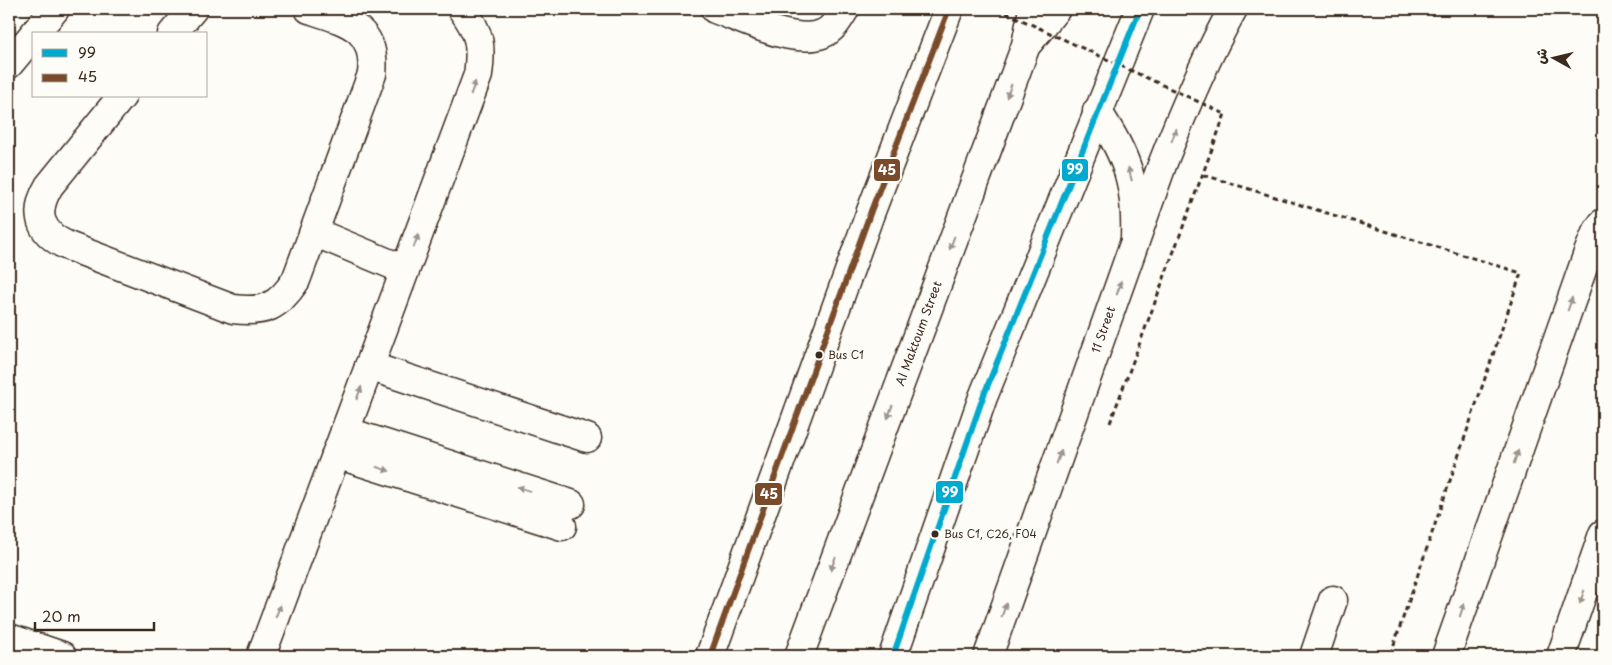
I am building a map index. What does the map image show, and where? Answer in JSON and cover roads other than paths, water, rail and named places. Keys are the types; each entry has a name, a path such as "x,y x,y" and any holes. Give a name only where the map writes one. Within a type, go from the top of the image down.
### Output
{"street":[{"path":"36,32 55,9"},
{"path":"174,32 192,9"},
{"path":"120,98 49,186 42,199 40,214 44,228 54,240 232,309 251,311 270,307 285,296 296,280 372,74 374,58 369,42 359,29 345,21 309,9"},
{"path":"260,656 478,75 481,50 475,26 462,9"},
{"path":"716,9 787,35 806,38 823,34 838,22 845,9"},
{"path":"710,656 871,211 949,9"},
{"path":"1024,9 1026,45"},
{"name":"Al Maktoum Street","path":"799,656 1026,45 1033,9"},
{"path":"1026,45 1056,9"},
{"path":"892,656 983,397 1140,9"},
{"name":"11 Street","path":"988,656 1185,106 1211,50 1233,9"},
{"path":"9,64 32,36"},
{"path":"1097,112 1116,140 1130,172 1136,206 1136,240"},
{"path":"1446,656 1588,253 1603,223"},
{"path":"314,232 405,270"},
{"path":"369,366 587,438"},
{"path":"341,442 567,515"},
{"path":"1561,656 1603,534"},
{"path":"1314,656 1333,600"},
{"path":"9,638 62,656"}],"place":[{"name":"Bus C1","path":"819,355"},
{"name":"Bus C1, C26, F04","path":"935,534"}]}
